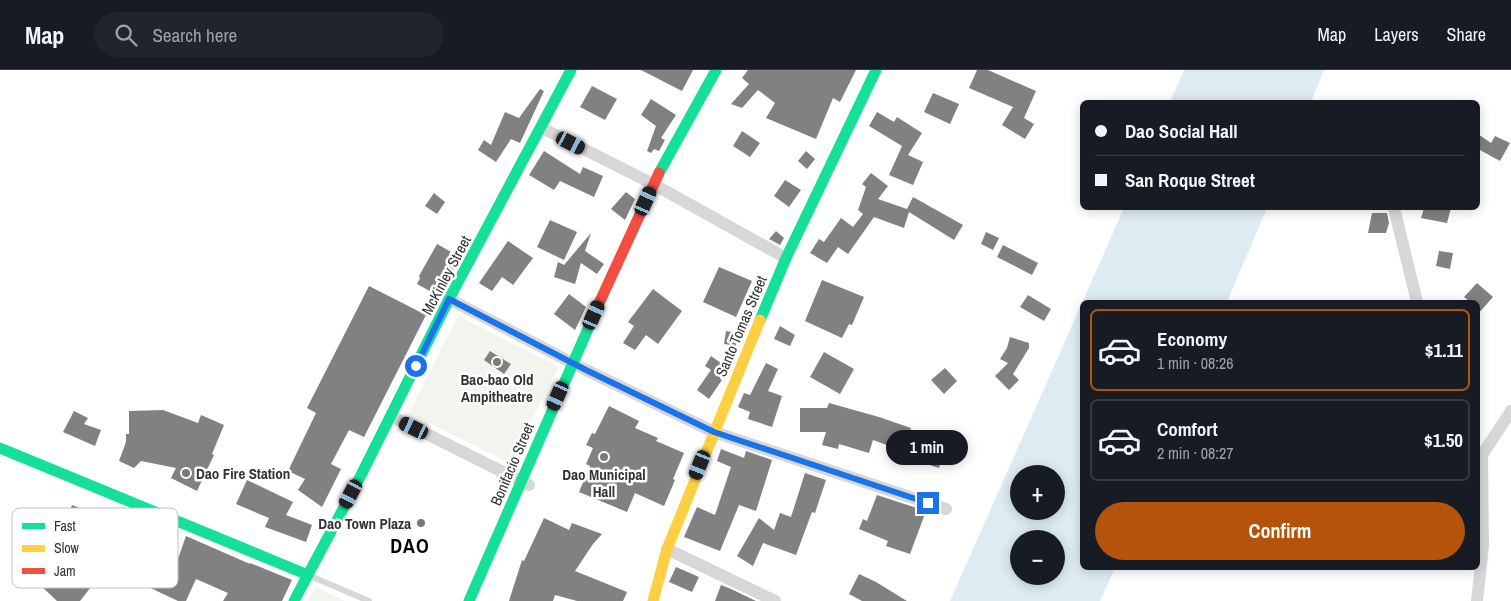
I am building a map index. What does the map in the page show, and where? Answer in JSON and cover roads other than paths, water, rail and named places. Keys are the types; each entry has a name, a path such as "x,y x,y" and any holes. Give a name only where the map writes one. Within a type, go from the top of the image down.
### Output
{"street":[{"name":"McKinley Street","path":"294,601 391,416 449,299 542,128 571,70"},
{"name":"Bonifacio Street","path":"470,601 525,483 573,362 653,184 716,70"},
{"name":"Santo Tomas Street","path":"653,601 666,549 786,258 874,71"},
{"path":"542,128 653,184 786,258"},
{"path":"1394,210 1417,300"},
{"path":"449,299 714,432 946,509"},
{"path":"1480,570 1483,546 1480,454 1511,411"},
{"path":"391,416 525,483"},
{"path":"0,448 146,508"},
{"path":"178,521 308,575"},
{"path":"666,549 774,601"},
{"path":"1476,601 1480,570"}],"lane":[{"path":"308,575 369,601"}],"place":[{"name":"Bao-bao Old Ampitheatre","path":"497,362"},
{"name":"Dao Municipal Hall","path":"604,457"},
{"name":"Dao Fire Station","path":"186,473"},
{"name":"Dao Town Plaza","path":"421,523"}],"district":[{"name":"DAO","path":"410,545"}]}
